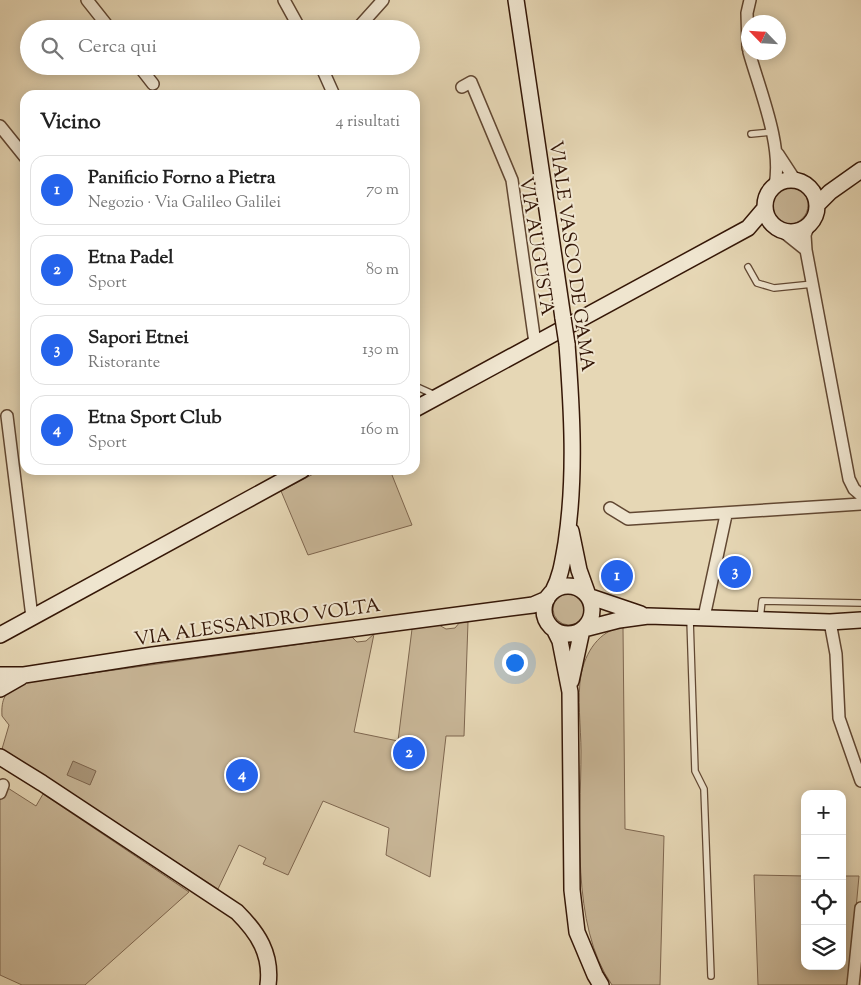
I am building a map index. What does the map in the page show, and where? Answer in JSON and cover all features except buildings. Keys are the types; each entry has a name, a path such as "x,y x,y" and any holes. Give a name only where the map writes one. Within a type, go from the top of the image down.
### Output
{"street":[{"path":"87,0 103,20"},
{"path":"284,0 295,20"},
{"path":"364,20 383,0"},
{"name":"VIALE VASCO DE GAMA","path":"516,0 567,344 573,448 570,519"},
{"path":"747,15 750,0"},
{"path":"751,60 776,150 786,169 813,191 817,205 817,213 805,235 806,250 849,479 854,489 861,495"},
{"path":"146,75 153,84"},
{"path":"325,75 332,90"},
{"name":"VIA AUGUSTA","path":"462,87 470,82 512,180 535,343"},
{"path":"0,126 20,151"},
{"path":"775,185 777,175 776,150"},
{"path":"420,406 748,228 765,208 768,193 775,185 784,181 801,183 858,172"},
{"path":"817,205 830,192 858,172"},
{"path":"765,208 770,222 806,250"},
{"path":"748,228 778,228 796,232 809,225"},
{"path":"7,416 32,617"},
{"path":"1,636 32,617 293,475"},
{"path":"610,508 628,519 861,504"},
{"path":"697,617 726,514"},
{"path":"570,519 561,569 544,611 560,642 570,692 572,890 577,932 594,975 601,985"},
{"path":"570,519 579,570 593,613 583,630 570,692"},
{"path":"496,609 533,605 571,586 588,596 648,616"},
{"path":"496,609 531,614 566,635 619,620 648,616 830,622 861,620"},
{"name":"VIA ALESSANDRO VOLTA","path":"24,675 152,655 496,609"},
{"path":"830,622 836,654 839,718 861,781"},
{"path":"0,675 24,675"},
{"path":"0,689 24,675"},
{"path":"0,757 237,912 254,930 264,946 268,961 268,985"},
{"path":"854,985 861,908"}],"lane":[{"path":"751,134 771,132"},
{"path":"748,268 757,283 774,288 813,284"},
{"path":"420,390 439,396"},
{"path":"760,619 762,601 861,603"},
{"path":"697,617 695,771 704,789 711,976"}],"shaded area":[{"path":"789,186 802,192 808,205 802,218 789,224 776,218 770,205 776,192"},
{"path":"311,475 392,475 412,525 308,555 281,491"},
{"path":"569,593 575,594 580,598 584,603 584,615 580,620 575,624 569,625 563,624 558,620 554,615 553,609 554,603 558,598 563,594"},
{"path":"460,622 468,622 464,736 446,736 430,877 386,855 389,828 323,801 288,875 263,864 266,858 239,845 218,889 2,749 9,725 2,716 3,700 11,689 21,683 352,637 357,642 366,641 374,634 354,732 398,741 412,629 439,625 446,629 455,628"},
{"path":"623,627 625,829 664,836 660,985 612,985 599,961 589,933 584,903 580,840 581,751 579,693 581,675 586,659 594,644 607,633"},
{"path":"73,761 96,771 90,785 67,775"},
{"path":"0,783 36,806 43,794 189,892 85,985 22,985 0,975"},
{"path":"754,875 801,876 801,970 846,970 846,876 859,876 849,985 758,985"}],"place":[{"name":"Sapori Etnei","path":"735,572"},
{"name":"Panificio Forno a Pietra","path":"617,576"},
{"name":"Etna Padel","path":"409,753"},
{"name":"Etna Sport Club","path":"242,775"}]}
